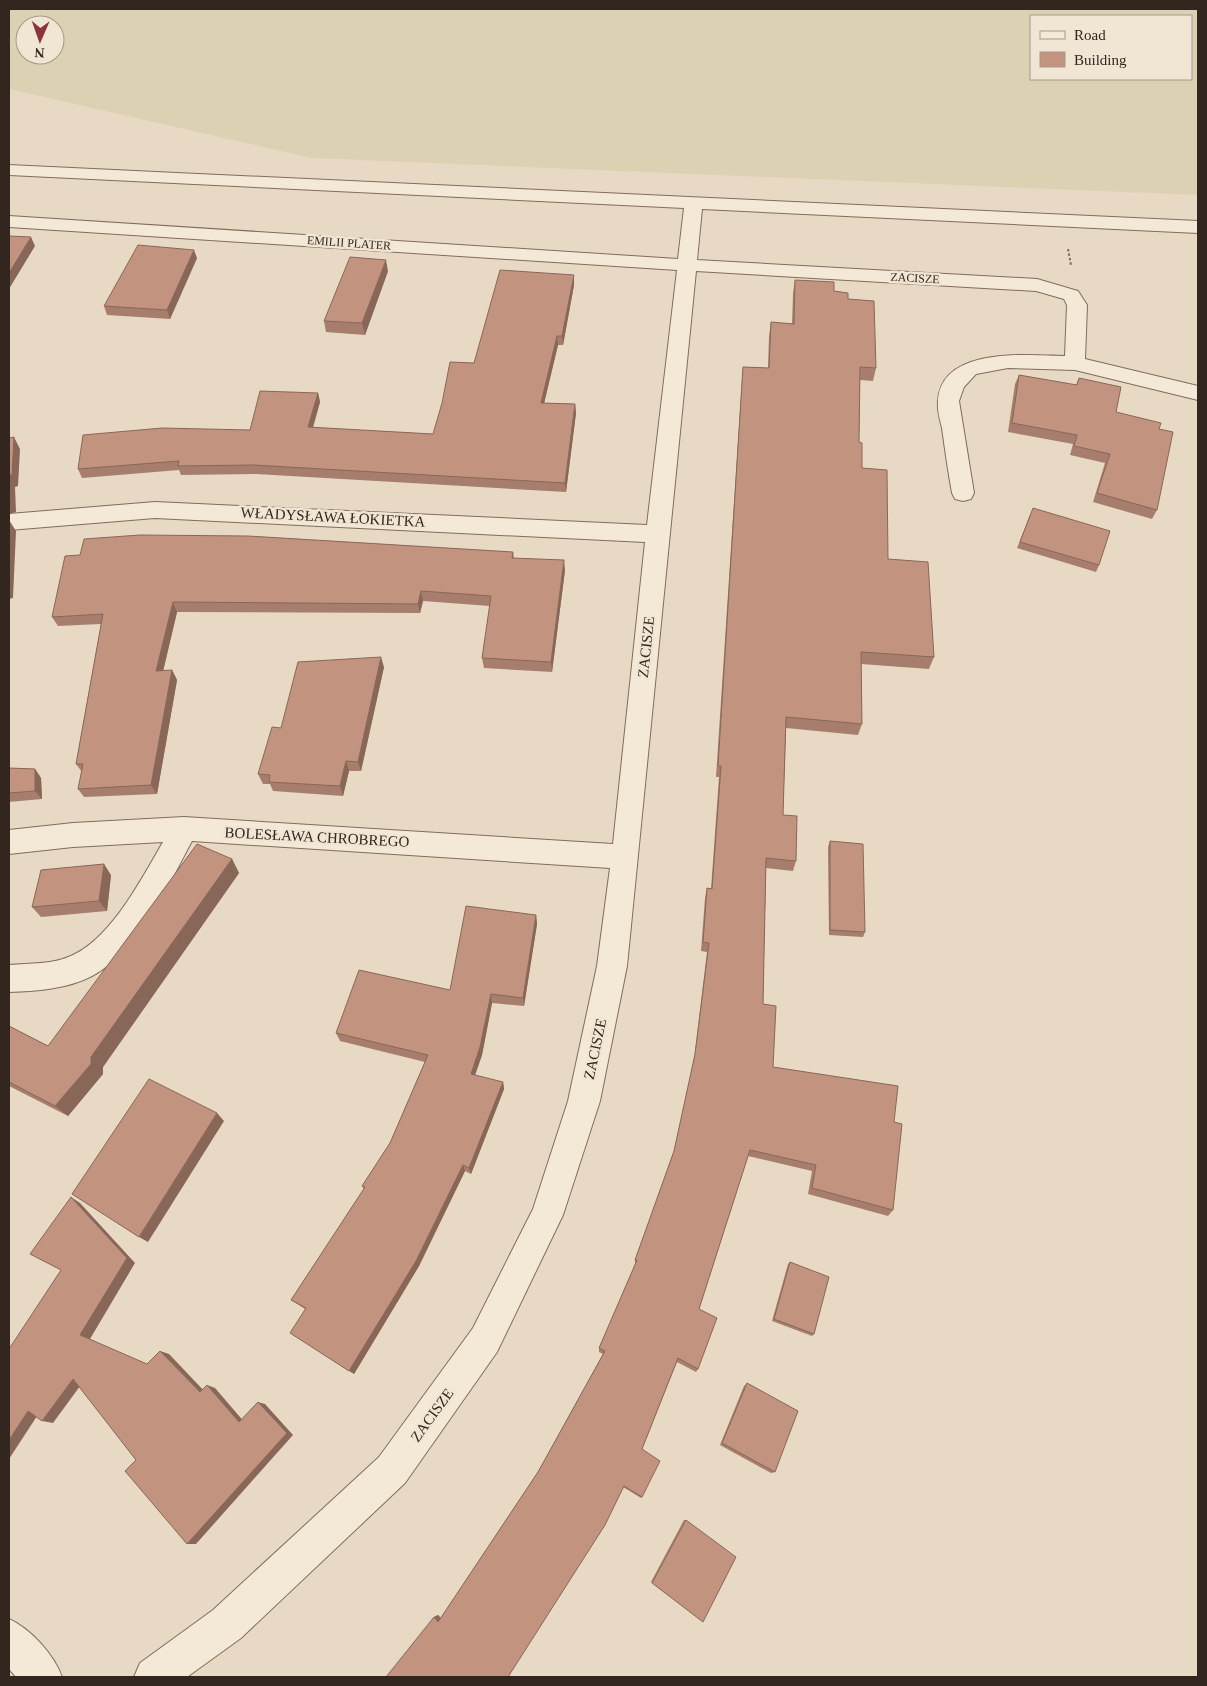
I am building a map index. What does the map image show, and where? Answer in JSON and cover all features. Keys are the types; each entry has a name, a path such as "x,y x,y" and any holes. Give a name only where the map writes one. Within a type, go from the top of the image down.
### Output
{"street":[{"path":"9,170 1198,227"},
{"name":"ZACISZE","path":"154,1677 227,1624 392,1470 485,1340 547,1215 584,1101 612,966 625,857 657,534 689,265 694,202"},
{"name":"EMILII PLATER","path":"9,221 689,265"},
{"name":"ZACISZE","path":"689,265 1045,287 1071,295 1077,305 1074,363"},
{"path":"963,493 948,401 954,384 969,369 1008,362 1074,363 1198,393"},
{"name":"WŁADYSŁAWA ŁOKIETKA","path":"9,522 155,510 657,534"},
{"path":"9,978 44,977 82,966 114,941 142,905 184,830"},
{"name":"BOLESŁAWA CHROBREGO","path":"9,842 73,835 184,830 625,857"},
{"path":"9,1639 42,1677"}],"shaded area":[{"path":"9,9 1198,9 1198,195 312,158 9,89"}],"building":[{"path":"9,236 31,237 9,273"},
{"path":"138,245 194,250 167,310 104,306"},
{"path":"350,257 386,260 362,323 324,321"},
{"path":"500,270 574,275 562,336 557,336 541,403 575,404 565,483 253,465 178,466 179,461 78,469 83,435 162,428 250,430 260,391 318,393 308,427 433,434 442,403 450,362 474,363"},
{"path":"795,280 834,282 834,291 848,293 848,299 874,301 876,368 860,367 859,442 862,443 862,468 887,470 888,559 928,562 934,657 861,652 862,724 786,717 783,815 797,816 796,861 766,858 763,1004 776,1006 773,1067 898,1086 894,1122 902,1124 893,1210 812,1188 816,1165 750,1150 699,1309 717,1318 698,1369 678,1358 642,1449 660,1461 642,1497 624,1486 605,1525 508,1677 386,1677 434,1617 438,1622 538,1472 605,1351 599,1348 637,1260 635,1260 674,1151 695,1054 709,943 703,942 707,888 712,889 721,766 718,766 743,367 769,368 771,322 794,324"},
{"path":"1019,375 1077,385 1079,378 1121,387 1116,412 1161,423 1159,429 1173,432 1157,510 1097,493 1110,454 1074,446 1077,435 1012,423"},
{"path":"14,437 12,475 9,475 9,438"},
{"path":"1033,508 1110,531 1099,565 1020,542"},
{"path":"140,535 248,536 513,552 512,558 564,560 551,662 482,658 491,596 421,591 418,604 173,602 156,671 172,670 151,785 78,789 83,764 76,764 103,614 52,617 65,556 80,555 84,539"},
{"path":"381,657 358,762 346,761 340,786 269,782 270,775 258,774 272,727 281,728 298,662"},
{"path":"9,768 35,769 35,791 9,793"},
{"path":"830,841 863,844 865,932 830,930"},
{"path":"197,844 232,859 91,1057 91,1064 55,1106 9,1082 9,1026 48,1046"},
{"path":"104,864 99,901 32,907 41,870"},
{"path":"466,906 536,915 523,998 491,994 480,1047 471,1074 503,1082 469,1168 463,1165 416,1261 349,1371 290,1333 306,1308 291,1300 365,1187 362,1186 390,1143 428,1055 336,1033 359,970 450,990"},
{"path":"149,1079 217,1113 139,1237 72,1194"},
{"path":"71,1197 127,1258 80,1335 147,1364 160,1351 200,1392 207,1385 239,1422 258,1402 287,1433 187,1544 125,1471 136,1460 73,1379 42,1421 28,1411 9,1440 9,1349 61,1270 30,1254"},
{"path":"790,1262 829,1277 814,1334 774,1319"},
{"path":"747,1383 798,1411 775,1472 722,1443"},
{"path":"686,1520 736,1557 703,1622 652,1583"}]}
